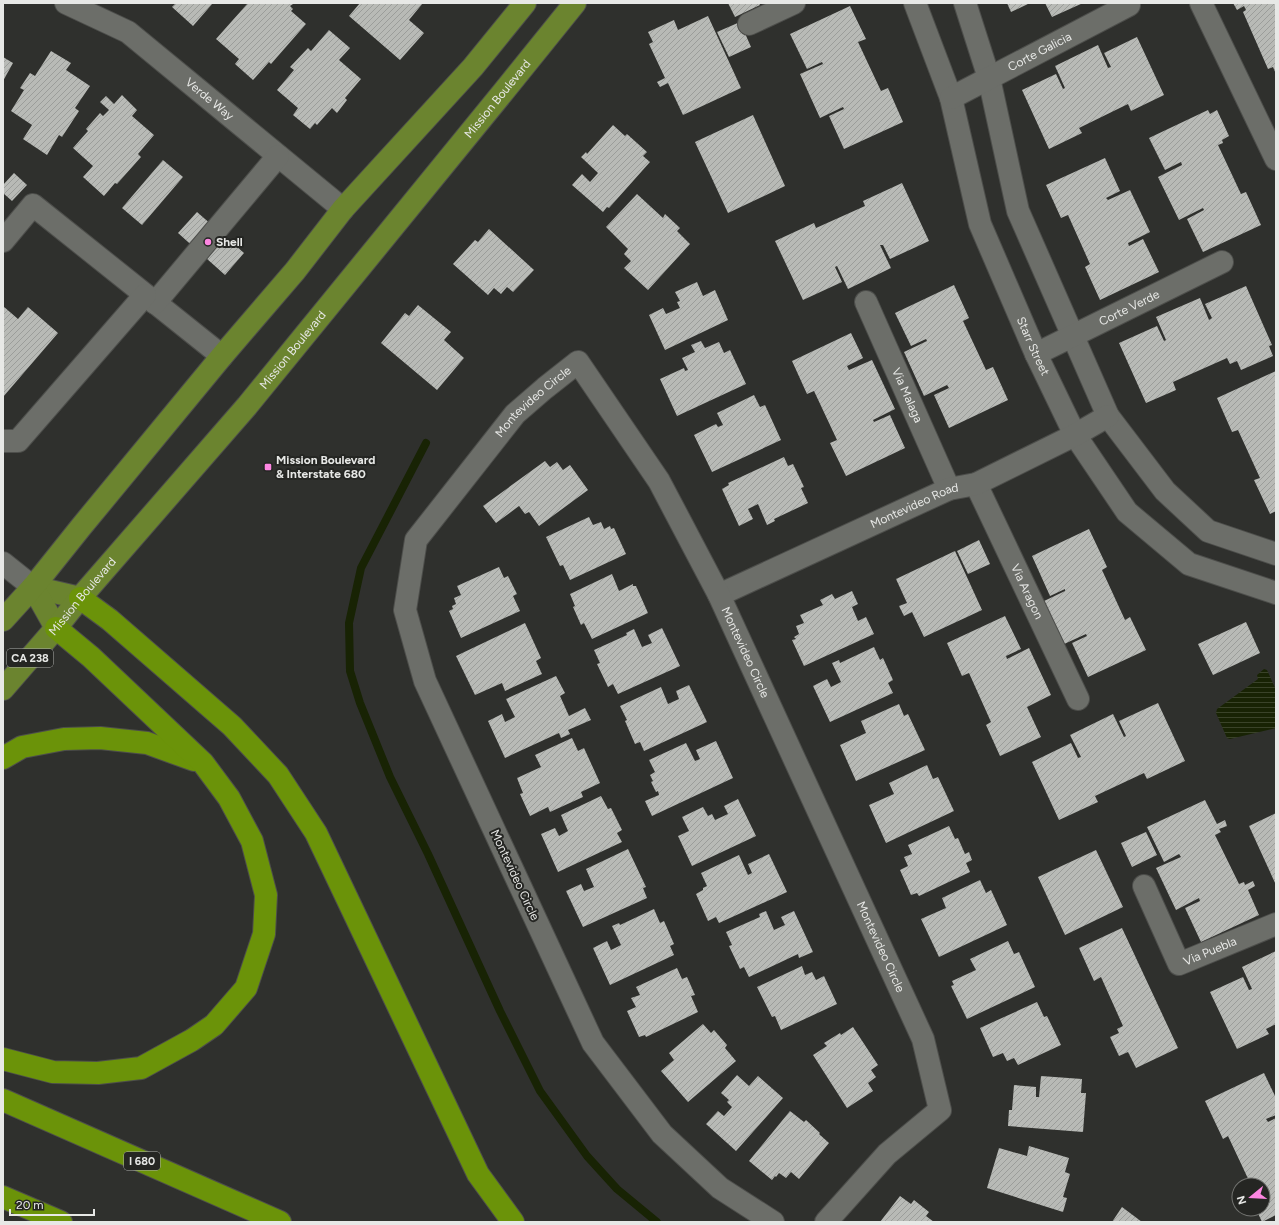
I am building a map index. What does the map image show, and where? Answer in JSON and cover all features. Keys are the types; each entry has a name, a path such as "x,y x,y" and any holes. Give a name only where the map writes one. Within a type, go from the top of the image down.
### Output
{"highway":[{"path":"80,598 110,620 232,726 278,775 316,833 478,1174 513,1222"},
{"path":"3,1059 53,1072 98,1073 141,1068 192,1040 214,1025 246,988 264,934 266,895 252,841 229,798 203,764 91,657 56,628"},
{"path":"3,758 22,747 64,739 100,738 147,743 203,764"},
{"name":"I 680","path":"3,1100 280,1222"},
{"path":"3,1196 61,1222"}],"main road":[{"path":"3,620 33,587 222,356 295,271 343,209 473,67 525,3"},
{"name":"Mission Boulevard","path":"3,689 247,406 575,3"},
{"path":"33,587 80,598"},
{"path":"33,587 56,628"}],"street":[{"name":"Verde Way","path":"66,3 128,32 343,209"},
{"path":"749,24 794,3"},
{"name":"Starr Street","path":"915,3 951,98 980,224 1036,354 1075,435 1127,512 1188,564 1276,593"},
{"path":"965,3 990,78 1018,211 1108,416 1165,490 1208,531 1276,554"},
{"path":"1201,3 1276,159"},
{"name":"Corte Galicia","path":"951,98 1129,5"},
{"path":"3,441 18,441 150,299 278,156"},
{"path":"3,241 33,205 222,356"},
{"name":"Corte Verde","path":"1036,354 1222,262"},
{"name":"Via Malaga","path":"866,302 949,489"},
{"name":"Montevideo Circle","path":"773,1222 720,1188 662,1134 593,1043 425,680 405,610 416,540 515,414 578,362 659,481 719,595 923,1039 940,1110 887,1154 826,1222"},
{"name":"Montevideo Road","path":"719,595 949,489 976,484 1075,435 1108,416"},
{"name":"Via Aragon","path":"976,484 1078,698"},
{"path":"3,563 33,587"},
{"name":"Via Puebla","path":"1144,886 1179,964 1276,924"}],"shaded area":[{"path":"1264,669 1267,670 1276,690 1276,728 1230,739 1227,738 1216,713 1217,709 1258,679 1257,675"}],"building":[{"path":"176,3 213,3 193,26 172,7"},
{"path":"248,3 292,3 293,4 290,6 293,9 291,11 306,24 271,64 269,62 253,80 235,64 239,59 216,39"},
{"path":"360,3 423,3 409,20 424,33 400,60 349,16"},
{"path":"728,3 759,3 760,5 735,17"},
{"path":"1007,3 1030,3 1011,12"},
{"path":"1045,3 1083,3 1052,17"},
{"path":"1233,3 1276,3 1276,74 1273,67 1268,69 1243,12 1246,10 1244,6 1237,10"},
{"path":"850,6 866,39 858,42 881,91 888,88 903,122 844,149 829,116 844,109 843,107 820,118 800,74 823,64 822,62 807,69 790,34"},
{"path":"708,16 741,88 683,115 668,83 660,87 657,82 665,78 649,44 653,42 648,32 674,20 678,30"},
{"path":"740,22 751,47 729,57 717,32"},
{"path":"329,30 350,48 339,60 361,79 345,98 347,100 337,113 332,108 317,125 315,123 310,129 293,115 298,108 277,90 294,70 290,67 308,48 311,51"},
{"path":"1137,37 1164,95 1131,111 1128,104 1079,128 1082,133 1049,149 1022,90 1056,74 1063,89 1065,88 1055,66 1098,45 1108,68 1111,67 1104,53"},
{"path":"51,51 71,63 66,70 90,86 75,108 79,111 62,137 59,135 47,155 23,139 32,125 11,111 24,90 20,88 30,73 35,76"},
{"path":"3,57 13,63 3,81"},
{"path":"122,95 137,110 132,116 154,135 138,154 141,157 104,196 83,177 93,166 73,148 88,131 86,129 100,113 103,116 109,110 100,102 106,96 114,104"},
{"path":"1208,110 1210,114 1217,110 1229,136 1222,140 1223,143 1218,145 1241,194 1246,192 1261,225 1203,252 1187,219 1204,210 1203,208 1179,220 1158,177 1182,165 1181,162 1165,170 1149,138"},
{"path":"753,115 785,186 728,213 695,142"},
{"path":"613,125 625,136 627,134 647,152 643,156 650,162 609,208 607,207 603,212 572,185 582,174 590,182 598,173 581,157 586,152 587,154"},
{"path":"1105,158 1120,191 1106,198 1108,200 1130,190 1150,232 1128,243 1129,246 1143,239 1159,272 1100,300 1085,267 1090,264 1068,215 1061,218 1046,185"},
{"path":"163,160 183,177 142,225 122,208"},
{"path":"14,173 27,185 12,201 3,193 3,185"},
{"path":"902,183 929,241 890,259 883,245 880,245 891,268 848,289 837,266 835,267 842,282 803,300 775,241 814,223 816,228 865,206 863,201"},
{"path":"637,194 663,218 665,214 680,228 677,231 690,244 648,290 624,268 631,261 624,254 628,249 606,227"},
{"path":"197,212 244,253 225,275 178,233"},
{"path":"489,229 534,270 513,292 507,287 501,294 494,288 488,295 453,264 475,240 478,242"},
{"path":"697,282 703,296 715,290 728,320 665,350 649,315 663,308 666,314 680,308 677,302 680,301 675,292"},
{"path":"954,285 969,318 963,321 986,370 993,367 1008,400 949,428 934,395 949,388 947,385 924,396 904,352 927,341 926,339 911,346 895,313"},
{"path":"1246,286 1272,345 1269,346 1273,356 1241,370 1237,361 1230,364 1227,358 1173,382 1176,390 1146,403 1119,343 1157,326 1164,341 1166,340 1156,317 1200,298 1209,320 1212,318 1205,304"},
{"path":"418,305 451,332 444,340 464,358 437,390 381,343 405,313 409,316"},
{"path":"3,306 18,319 28,307 58,333 3,397"},
{"path":"851,333 863,358 847,366 849,370 872,360 895,409 873,420 874,422 890,415 905,448 846,476 830,443 837,440 814,391 807,394 792,361"},
{"path":"701,341 705,348 719,342 724,353 730,350 746,384 677,416 660,379 684,368 685,371 688,370 682,358 695,352 691,345"},
{"path":"1276,371 1276,511 1270,514 1254,480 1260,478 1238,430 1232,432 1217,398"},
{"path":"754,395 760,407 765,405 781,440 712,472 694,435 716,424 718,427 723,425 717,413"},
{"path":"784,457 788,466 793,464 804,487 801,488 808,503 774,519 775,521 767,525 758,504 748,509 753,519 739,526 722,489 729,485 728,483"},
{"path":"545,461 550,467 557,462 563,470 570,465 588,490 539,526 529,512 525,514 519,506 496,523 483,506"},
{"path":"589,517 593,525 601,522 604,529 610,526 611,529 614,528 626,554 570,580 563,565 560,566 546,537"},
{"path":"1089,529 1107,567 1102,570 1125,620 1130,617 1146,650 1088,677 1072,643 1087,636 1086,634 1062,645 1042,602 1065,591 1065,589 1050,596 1032,556"},
{"path":"979,540 990,564 968,574 957,551"},
{"path":"955,551 982,610 924,637 912,612 904,616 899,606 907,603 896,579"},
{"path":"499,567 504,578 508,576 517,594 513,596 520,611 461,638 449,611 453,609 452,606 456,604 454,598 461,595 457,586"},
{"path":"612,574 619,591 633,584 633,586 636,586 648,613 592,639 584,623 581,625 573,607 575,606 570,594"},
{"path":"852,591 858,604 852,607 858,621 866,617 874,634 804,666 792,640 796,639 794,637 799,634 796,626 804,623 800,615 823,605 820,600 832,594 835,599"},
{"path":"1005,616 1021,649 1006,656 1007,659 1029,648 1051,695 1027,707 1041,737 1000,756 986,725 991,722 969,673 962,676 947,643"},
{"path":"1246,622 1260,653 1213,675 1198,644"},
{"path":"525,623 541,658 536,661 542,674 505,691 502,683 475,695 456,656"},
{"path":"662,628 680,666 618,694 613,684 608,687 597,664 600,663 594,650 627,635 626,633 634,629 642,647 652,643 648,635"},
{"path":"874,647 880,660 883,658 893,680 888,683 893,693 830,722 813,686 827,679 831,687 841,682 832,663 839,660 840,663"},
{"path":"556,676 565,693 560,696 569,716 585,708 591,720 568,730 570,734 561,738 559,733 505,758 488,721 502,714 505,722 515,717 506,699"},
{"path":"689,685 707,722 644,751 640,742 635,744 625,721 627,720 620,706 661,687 668,704 679,699 676,691"},
{"path":"1158,703 1185,761 1147,779 1144,773 1095,796 1098,802 1059,820 1032,762 1071,743 1078,758 1081,757 1070,735 1113,714 1124,737 1126,736 1119,721"},
{"path":"899,704 904,716 908,714 925,750 856,781 840,745 866,733 861,721"},
{"path":"572,738 578,751 584,748 600,783 581,792 583,797 550,812 548,807 530,816 520,794 523,793 517,778 541,767 535,755"},
{"path":"716,741 733,778 652,816 645,801 659,795 658,791 656,792 651,782 653,781 650,775 655,772 649,760 686,743 695,761 700,759 696,750"},
{"path":"927,765 933,779 938,777 954,811 886,843 869,805 894,794 889,783"},
{"path":"601,796 608,809 611,808 622,830 617,833 622,842 558,872 541,834 555,828 559,836 568,831 561,815"},
{"path":"738,799 756,836 692,866 678,836 689,831 682,817 703,807 708,816 712,814 715,820 728,814 724,806"},
{"path":"1205,800 1217,824 1225,820 1227,826 1219,829 1221,832 1215,835 1239,884 1244,882 1245,885 1253,881 1255,886 1248,890 1259,915 1201,942 1185,908 1200,901 1199,898 1176,910 1156,868 1181,857 1179,854 1164,862 1147,827"},
{"path":"1276,813 1276,885 1249,826"},
{"path":"949,826 955,839 958,838 965,854 969,852 972,860 966,863 970,872 919,896 917,893 911,895 900,870 908,866 904,857 912,854 908,845"},
{"path":"1146,832 1157,855 1132,867 1121,843"},
{"path":"628,849 646,887 643,888 647,898 583,927 566,891 581,884 584,891 594,887 586,869"},
{"path":"1096,850 1123,907 1065,935 1038,877"},
{"path":"769,854 787,892 719,923 716,917 708,921 696,894 707,886 701,873 739,855 748,875 752,873 748,864"},
{"path":"980,880 986,893 991,890 1007,925 939,957 921,919 946,908 942,898"},
{"path":"654,909 660,923 664,921 674,944 670,946 674,955 610,985 593,948 607,941 611,950 621,945 612,926 619,923 620,925"},
{"path":"766,911 774,930 785,925 781,917 794,911 813,952 799,958 798,954 749,977 744,967 740,969 729,946 732,945 726,932 760,917 759,914"},
{"path":"1122,928 1178,1048 1136,1068 1128,1052 1119,1056 1110,1037 1119,1033 1117,1029 1123,1026 1101,977 1094,981 1079,948"},
{"path":"1008,941 1014,954 1019,952 1035,987 967,1019 951,986 954,985 952,981 976,970 970,959"},
{"path":"1276,951 1276,1024 1266,1029 1269,1034 1237,1049 1210,992 1243,977 1249,990 1252,989 1242,967"},
{"path":"802,966 805,975 812,972 816,980 824,976 837,1004 781,1030 775,1016 772,1017 757,987"},
{"path":"677,968 682,979 687,977 695,995 691,996 698,1012 646,1037 645,1035 639,1037 627,1011 636,1007 631,998 640,995 636,987"},
{"path":"1037,1002 1044,1017 1047,1016 1061,1045 1018,1065 1014,1058 1007,1061 1003,1053 993,1057 980,1028"},
{"path":"703,1024 711,1033 714,1030 727,1045 725,1048 736,1061 688,1102 661,1071 674,1060 669,1053"},
{"path":"853,1027 878,1065 871,1070 876,1077 868,1083 873,1091 847,1108 813,1055 827,1046 824,1043 840,1033 841,1035"},
{"path":"1264,1073 1276,1098 1276,1115 1266,1119 1268,1122 1276,1118 1276,1215 1262,1222 1260,1217 1271,1217 1271,1177 1247,1177 1228,1136 1223,1139 1205,1101"},
{"path":"737,1075 749,1086 758,1076 783,1098 736,1151 706,1124 718,1111 724,1116 732,1107 727,1102 729,1100 721,1093"},
{"path":"1041,1076 1082,1079 1081,1093 1086,1093 1083,1132 1008,1126 1009,1110 1012,1110 1014,1085 1036,1087 1036,1097 1039,1097"},
{"path":"790,1111 804,1122 806,1120 829,1143 799,1179 791,1172 786,1178 779,1173 772,1180 749,1161"},
{"path":"1029,1146 1069,1158 1065,1172 1070,1174 1063,1197 1067,1198 1063,1212 987,1188 999,1148 1027,1156"},
{"path":"900,1196 911,1204 914,1200 929,1212 926,1216 934,1222 880,1222"},
{"path":"1122,1207 1142,1222 1112,1222"}],"waterway":[{"path":"426,443 361,568 349,623 350,671 360,703 390,777 428,854 500,1011 540,1091 587,1156 617,1189 657,1222"}],"place":[{"name":"Shell","path":"208,242"},
{"name":"Mission Boulevard & Interstate 680","path":"268,467"}]}
